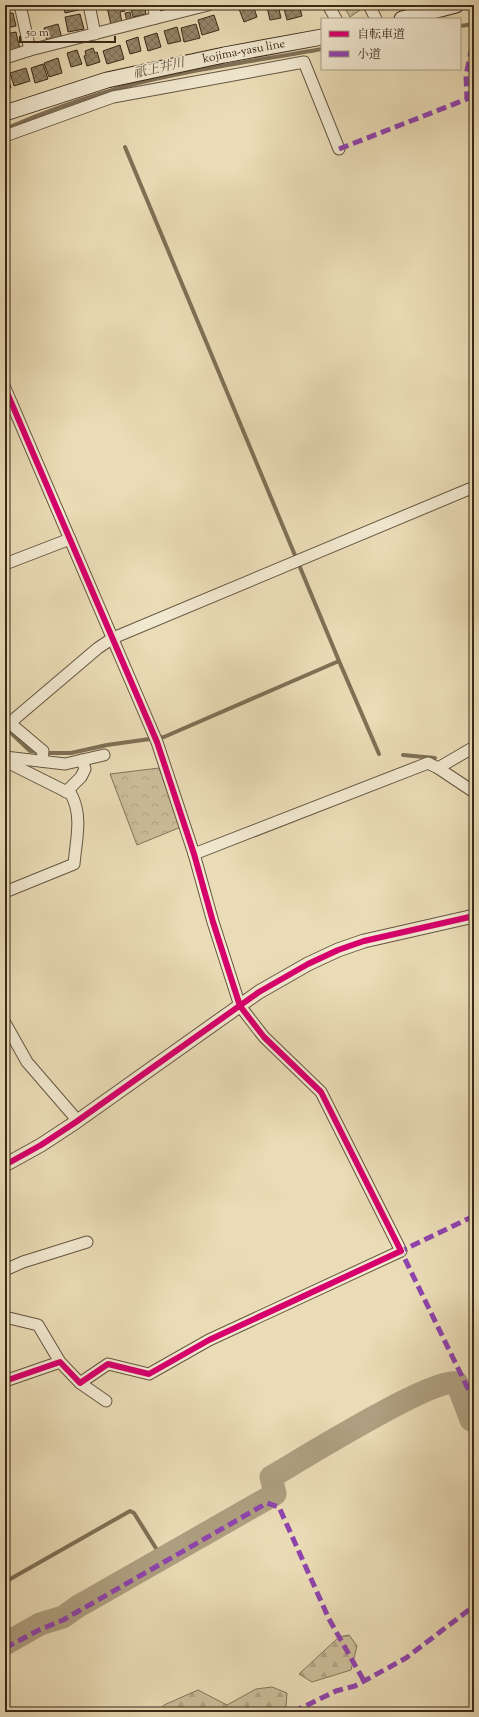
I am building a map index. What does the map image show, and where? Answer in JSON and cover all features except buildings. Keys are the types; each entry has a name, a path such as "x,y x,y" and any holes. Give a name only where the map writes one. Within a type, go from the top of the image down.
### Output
{"main road":[{"path":"406,18 456,5"},
{"name":"kojima-yasu line","path":"5,113 107,80 224,55 321,37"}],"street":[{"path":"20,5 30,50"},
{"path":"89,5 95,34"},
{"path":"153,5 156,18"},
{"path":"5,58 30,50 208,5"},
{"path":"328,5 335,18"},
{"path":"369,5 376,18"},
{"path":"5,136 113,97 304,62 339,149"},
{"path":"5,388 157,742 194,854 213,922 240,1006 264,1037 321,1092 401,1251 209,1340 149,1374 108,1364 80,1383"},
{"path":"42,761 43,751 7,723 98,648 113,638 474,487"},
{"path":"5,564 70,539"},
{"path":"438,768 474,747"},
{"path":"5,757 65,764 104,755"},
{"path":"66,792 81,777 85,769 82,760"},
{"path":"5,761 71,794 79,816 74,864 5,892"},
{"path":"194,854 428,763 474,792"},
{"path":"5,1165 41,1145 78,1121 266,988 308,964 338,950 364,941 474,916"},
{"path":"5,1023 27,1062 78,1121"},
{"path":"5,1270 24,1262 87,1242"},
{"path":"5,1317 38,1325 60,1362 80,1383 106,1401"},
{"path":"5,1381 60,1362"}],"green space":[{"path":"343,5 367,5 350,17"},
{"path":"159,768 181,827 137,845 110,774"},
{"path":"349,1635 357,1646 351,1670 312,1682 299,1674 339,1637"},
{"path":"272,1687 287,1693 286,1706 278,1712 157,1712 164,1705 198,1690 227,1705 256,1689"}],"waterway":[{"name":"祇王井川","path":"461,26 474,24"},
{"name":"祇王井川","path":"5,129 33,117 119,88 195,71 321,49"},
{"path":"125,147 339,661"},
{"path":"5,727 30,751 49,753 71,753 107,745 164,737 339,661 379,754"},
{"path":"403,755 435,758"},
{"path":"5,1644 40,1624 63,1617 77,1607 275,1494 271,1477 366,1421 422,1393 443,1385 457,1383 471,1420 474,1421"},
{"path":"5,1582 130,1511 134,1513 162,1558"}],"marked path":[{"path":"339,149 467,99 466,75 474,38"},
{"path":"474,1216 401,1251 474,1401"},
{"path":"5,1648 39,1630 63,1620 267,1503 279,1507 329,1619 364,1681"},
{"path":"293,1712 336,1691 355,1686 406,1658 474,1606"}],"cycle path":[{"path":"5,388 157,742 194,854 213,922 240,1006 264,1037 321,1092 401,1251 209,1340 149,1374 108,1364 80,1383 60,1362 5,1381"},
{"path":"5,1165 41,1145 76,1122 259,992 308,964 338,950 364,941 474,916"}]}
